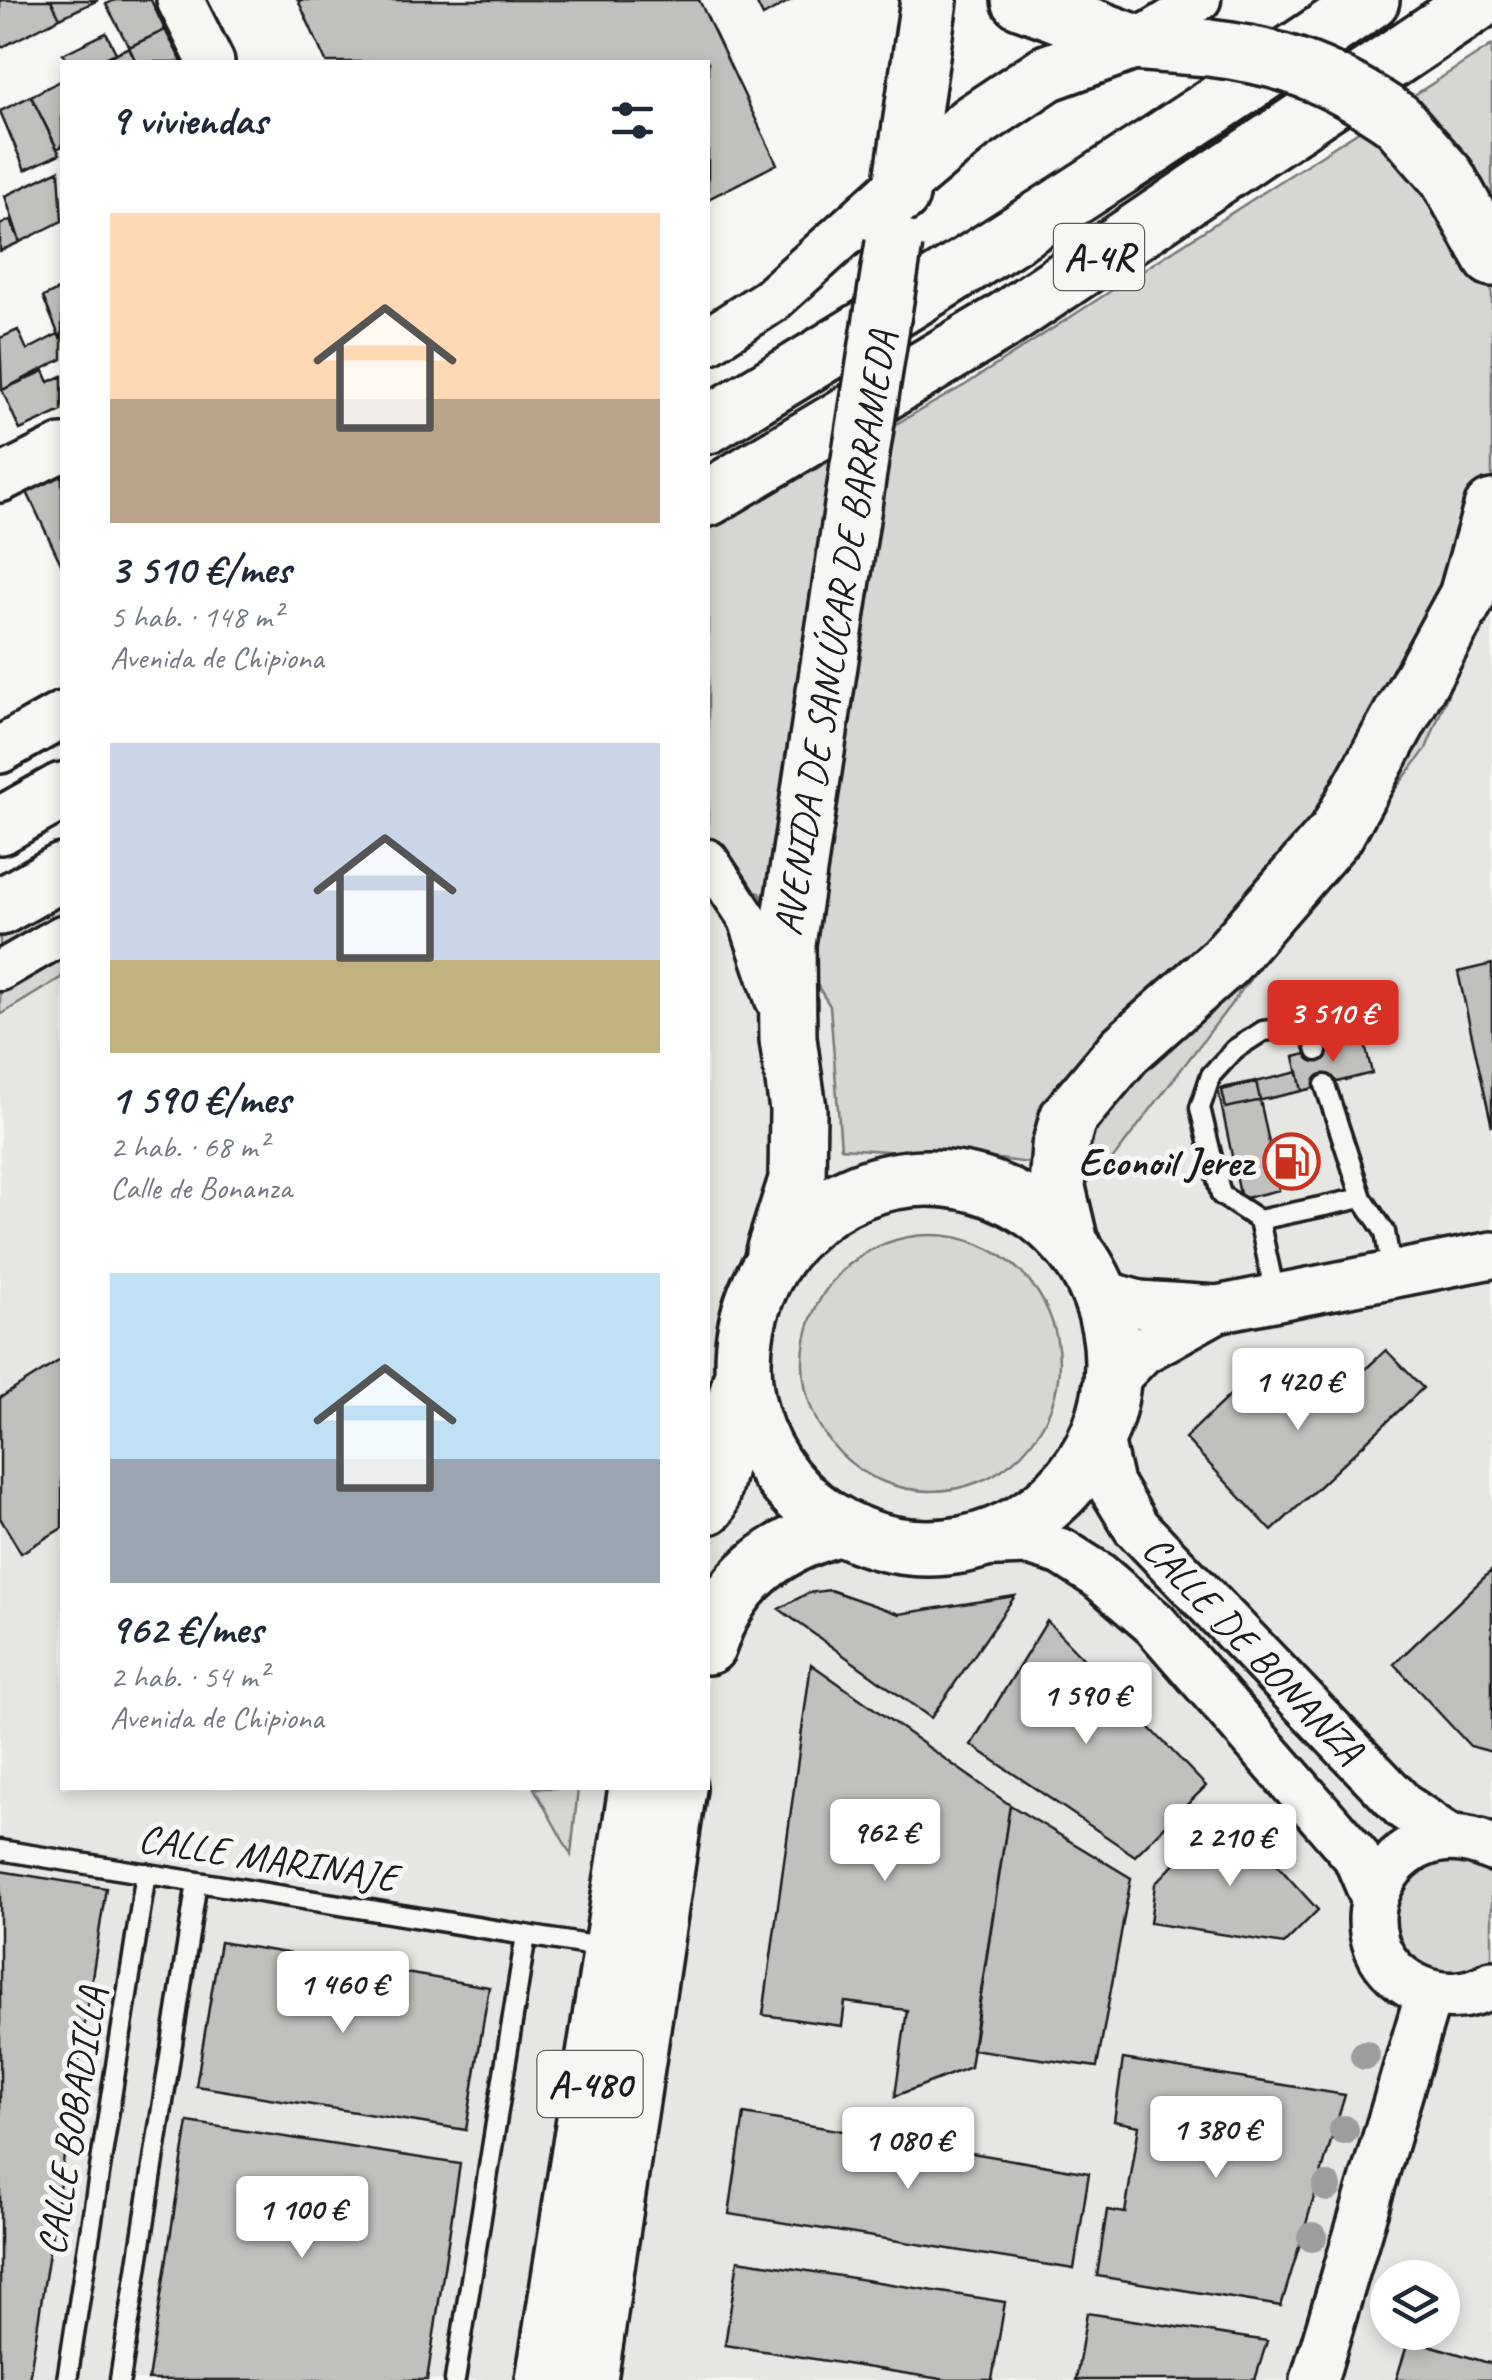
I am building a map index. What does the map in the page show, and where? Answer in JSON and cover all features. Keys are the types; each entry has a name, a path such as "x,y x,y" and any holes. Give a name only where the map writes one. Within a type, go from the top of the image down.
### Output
{"main road":[{"name":"AVENIDA DE SANLÚCAR DE BARRAMEDA","path":"770,1264 796,1180 798,1109 788,1039 786,977 795,875 929,0"},
{"path":"1020,0 1133,42"},
{"name":"A-4R","path":"710,424 968,268 1186,127 1371,0"},
{"name":"A-4R","path":"710,497 1002,322 1481,0"},
{"path":"903,181 972,123 1047,73 1133,42 1205,24 1267,54 1318,72 1396,120 1447,177 1492,258"},
{"path":"1070,1242 1058,1188 1060,1148 1068,1118 1125,1050 1224,962 1337,832 1479,585 1492,508"},
{"path":"0,826 60,792"},
{"path":"0,907 60,873"},
{"path":"710,1498 742,1373 748,1316 770,1264 802,1226 829,1206 890,1180 939,1176 989,1186 1033,1209 1070,1242 1100,1293 1111,1337 1112,1382 1099,1435 1077,1473 1048,1505 1011,1529 970,1544 926,1549 882,1543 842,1527 802,1500 771,1464 751,1420 742,1373"},
{"path":"710,1639 716,1618 753,1568 800,1538 842,1527"},
{"name":"A-480","path":"544,2380 637,1790"},
{"name":"A-480","path":"589,2380 678,1790"}],"street":[{"path":"180,0 210,60"},
{"path":"710,340 770,301 903,181"},
{"path":"0,479 60,449"},
{"path":"0,750 60,716"},
{"path":"710,863 748,919 788,1039"},
{"path":"0,971 60,936"},
{"path":"1100,1293 1139,1304 1218,1309 1492,1255"},
{"path":"1112,1382 1142,1351 1218,1309"},
{"name":"CALLE DE BONANZA","path":"1099,1435 1110,1484 1136,1527 1404,1807 1448,1837"},
{"name":"CALLE DE BONANZA","path":"970,1544 1028,1542 1062,1552 1098,1575 1155,1624 1356,1856 1374,1898"},
{"path":"1492,1848 1472,1839 1448,1837 1423,1842 1400,1855 1384,1875 1374,1898 1372,1922 1377,1946 1406,1983 1428,1993 1454,1996 1492,1984"},
{"path":"1314,2380 1428,1993"}],"lane":[{"path":"1276,1298 1259,1220 1221,1194 1200,1108 1211,1075 1234,1049 1264,1031 1309,1025 1317,1052"},
{"path":"1325,1085 1362,1198 1385,1232 1392,1274"},
{"path":"1259,1220 1362,1198"},
{"name":"CALLE MARINAJE","path":"0,1850 611,1949"},
{"name":"CALLE BOBADILLA","path":"67,2380 146,1873"},
{"path":"120,2380 196,1882"},
{"path":"455,2380 526,1935"}],"shaded area":[{"path":"1492,45 1492,584 1426,749 1102,1173 992,1158 841,1148 830,1006 760,893 710,886 710,529 965,385"},
{"path":"1492,584 1492,2380 0,2380 0,1015 60,978 60,1790 535,1790 571,1853 578,1790 710,1790 710,886 760,893 830,1006 833,1065 992,1158 1102,1173"},
{"path":"60,896 60,978 0,1015 0,931"},
{"path":"931,1235 956,1237 980,1245 1022,1272 1049,1314 1057,1338 1057,1388 1049,1412 1022,1454 980,1481 956,1489 931,1491 906,1489 882,1481 840,1454 813,1412 805,1388 803,1363 805,1338 813,1314 840,1272 882,1245 906,1237"},
{"path":"535,1790 578,1790 571,1855"},
{"path":"1427,1860 1479,1861 1492,1871 1492,1961 1466,1975 1448,1977 1420,1966 1393,1930 1392,1901 1398,1887"}],"building":[{"path":"0,0 51,0 60,18 0,48"},
{"path":"51,0 98,0 60,18"},
{"path":"115,0 151,0 165,30 129,47 106,4"},
{"path":"298,0 699,0 777,164 710,198 710,60 325,60"},
{"path":"755,0 791,0 763,16"},
{"path":"165,30 181,60 135,60 129,47"},
{"path":"106,33 116,53 100,60 66,60 63,54"},
{"path":"129,47 135,60 102,60"},
{"path":"60,81 57,149 31,96"},
{"path":"31,96 60,154 25,170 0,111"},
{"path":"59,170 60,222 20,242 5,196"},
{"path":"10,220 20,242 0,251 0,225"},
{"path":"60,289 60,338 43,297"},
{"path":"18,330 27,350 58,334 60,360 2,390 0,338"},
{"path":"44,371 49,382 60,377 60,412 20,430 2,390"},
{"path":"60,474 60,562 27,492"},
{"path":"1492,964 1492,1127 1458,972"},
{"path":"1364,1040 1372,1073 1302,1091 1294,1057"},
{"path":"1298,1072 1302,1091 1226,1108 1222,1090"},
{"path":"1256,1081 1279,1190 1241,1199 1218,1089"},
{"path":"1386,1350 1423,1388 1272,1531 1185,1438 1254,1372 1279,1399 1316,1363 1342,1391"},
{"path":"60,1360 60,1529 21,1553 0,1518 0,1398"},
{"path":"1492,1570 1492,1752 1470,1746 1394,1664"},
{"path":"830,1590 899,1614 1015,1596 931,1718 779,1609 808,1593"},
{"path":"1047,1621 1206,1786 1135,1856 971,1745"},
{"path":"811,1664 1010,1805 970,2067 895,2096 907,2010 845,2002 842,2026 763,2015"},
{"path":"1010,1805 1131,1878 1097,2067 972,2049"},
{"path":"1227,1810 1318,1910 1284,1944 1150,1923 1155,1884"},
{"path":"0,1871 106,1888 29,2380 0,2380"},
{"path":"220,1942 489,1987 466,2130 196,2086"},
{"path":"1123,2059 1345,2095 1281,2306 1097,2276 1107,2210 1125,2213 1139,2126 1114,2121"},
{"path":"744,2114 1089,2173 1074,2269 729,2214"},
{"path":"188,2122 460,2164 427,2380 148,2380"},
{"path":"738,2260 1005,2302 992,2380 947,2380 725,2345"},
{"path":"1087,2313 1267,2341 1255,2380 1076,2380"},
{"path":"1406,2350 1446,2350 1492,2364 1492,2380 1396,2380"}],"place":[{"name":"Econoil Jerez","path":"1291,1162"}]}
